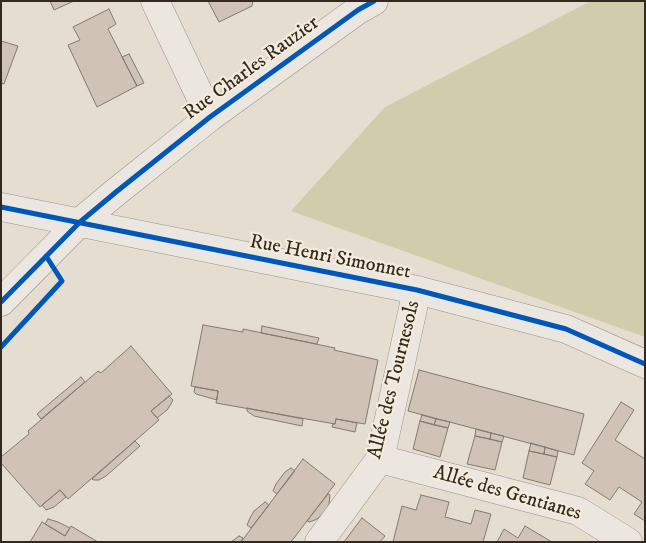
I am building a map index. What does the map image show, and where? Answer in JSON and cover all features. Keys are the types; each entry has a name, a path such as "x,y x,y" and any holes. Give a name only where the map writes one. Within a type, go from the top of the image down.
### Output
{"street":[{"path":"155,1 210,117"},
{"name":"Rue Charles Rauzier","path":"1,302 80,222 210,117 358,10 374,1"},
{"name":"Rue Henri Simonnet","path":"1,207 417,290 566,329 645,364"},
{"name":"Allée des Tournesols","path":"319,542 380,459 417,290"},
{"name":"Allée des Gentianes","path":"380,459 578,510 628,542"}],"shaded area":[{"path":"591,1 645,1 645,337 291,211 385,107"}],"building":[{"path":"50,1 74,1 54,10"},
{"path":"208,1 253,1 252,6 219,22"},
{"path":"109,9 116,24 108,29 137,86 97,107 68,45 80,40 73,27"},
{"path":"1,41 18,46 4,84 1,83"},
{"path":"129,54 144,83 137,86 122,57"},
{"path":"203,325 243,332 243,329 335,348 334,350 378,360 365,424 336,419 335,424 216,403 218,391 191,386"},
{"path":"262,326 319,338 317,344 261,333"},
{"path":"131,346 172,394 151,411 159,420 68,499 60,490 40,507 1,463 1,457 29,434 28,431 98,371 101,373"},
{"path":"419,370 584,414 574,455 408,411"},
{"path":"81,377 85,382 41,419 37,414"},
{"path":"195,387 218,391 217,400 196,394 194,392"},
{"path":"169,396 173,400 171,404 157,418 151,411"},
{"path":"621,402 634,410 615,440 645,459 645,521 634,514 642,502 619,487 610,500 585,484 594,471 582,463"},
{"path":"247,408 303,419 302,426 254,416 247,411"},
{"path":"422,415 436,419 434,425 420,421"},
{"path":"336,419 357,423 355,432 332,427"},
{"path":"436,419 450,422 448,428 434,425"},
{"path":"420,421 448,428 440,457 413,449"},
{"path":"476,429 491,433 490,439 475,436"},
{"path":"491,433 504,436 502,442 490,439"},
{"path":"475,436 502,442 495,470 467,464"},
{"path":"135,441 140,446 106,476 99,480 92,479"},
{"path":"531,443 545,447 544,454 529,451"},
{"path":"545,447 558,451 557,457 544,454"},
{"path":"529,451 557,457 550,485 523,478"},
{"path":"303,459 335,484 291,542 241,542"},
{"path":"291,468 295,471 277,494 273,491 276,484 285,472"},
{"path":"60,490 66,497 54,507 46,510 42,505"},
{"path":"328,494 330,495 329,504 325,512 317,519 310,522 307,521"},
{"path":"421,495 449,502 445,517 471,524 475,510 491,514 483,542 393,542 402,506 416,510"},
{"path":"265,502 269,505 251,528 247,525 250,518 254,511"},
{"path":"362,518 385,536 380,542 344,542"},
{"path":"48,519 70,528 65,536 45,524"},
{"path":"42,522 65,536 71,526 98,542 30,542"},
{"path":"525,526 552,542 497,542 504,529 518,538"},
{"path":"239,536 243,538 241,542 231,542"}],"cycle path":[{"path":"1,302 80,222 116,192 210,117 358,10 374,1"},
{"path":"1,207 417,290 566,329 645,364"},
{"path":"1,347 62,281 46,256"}]}
